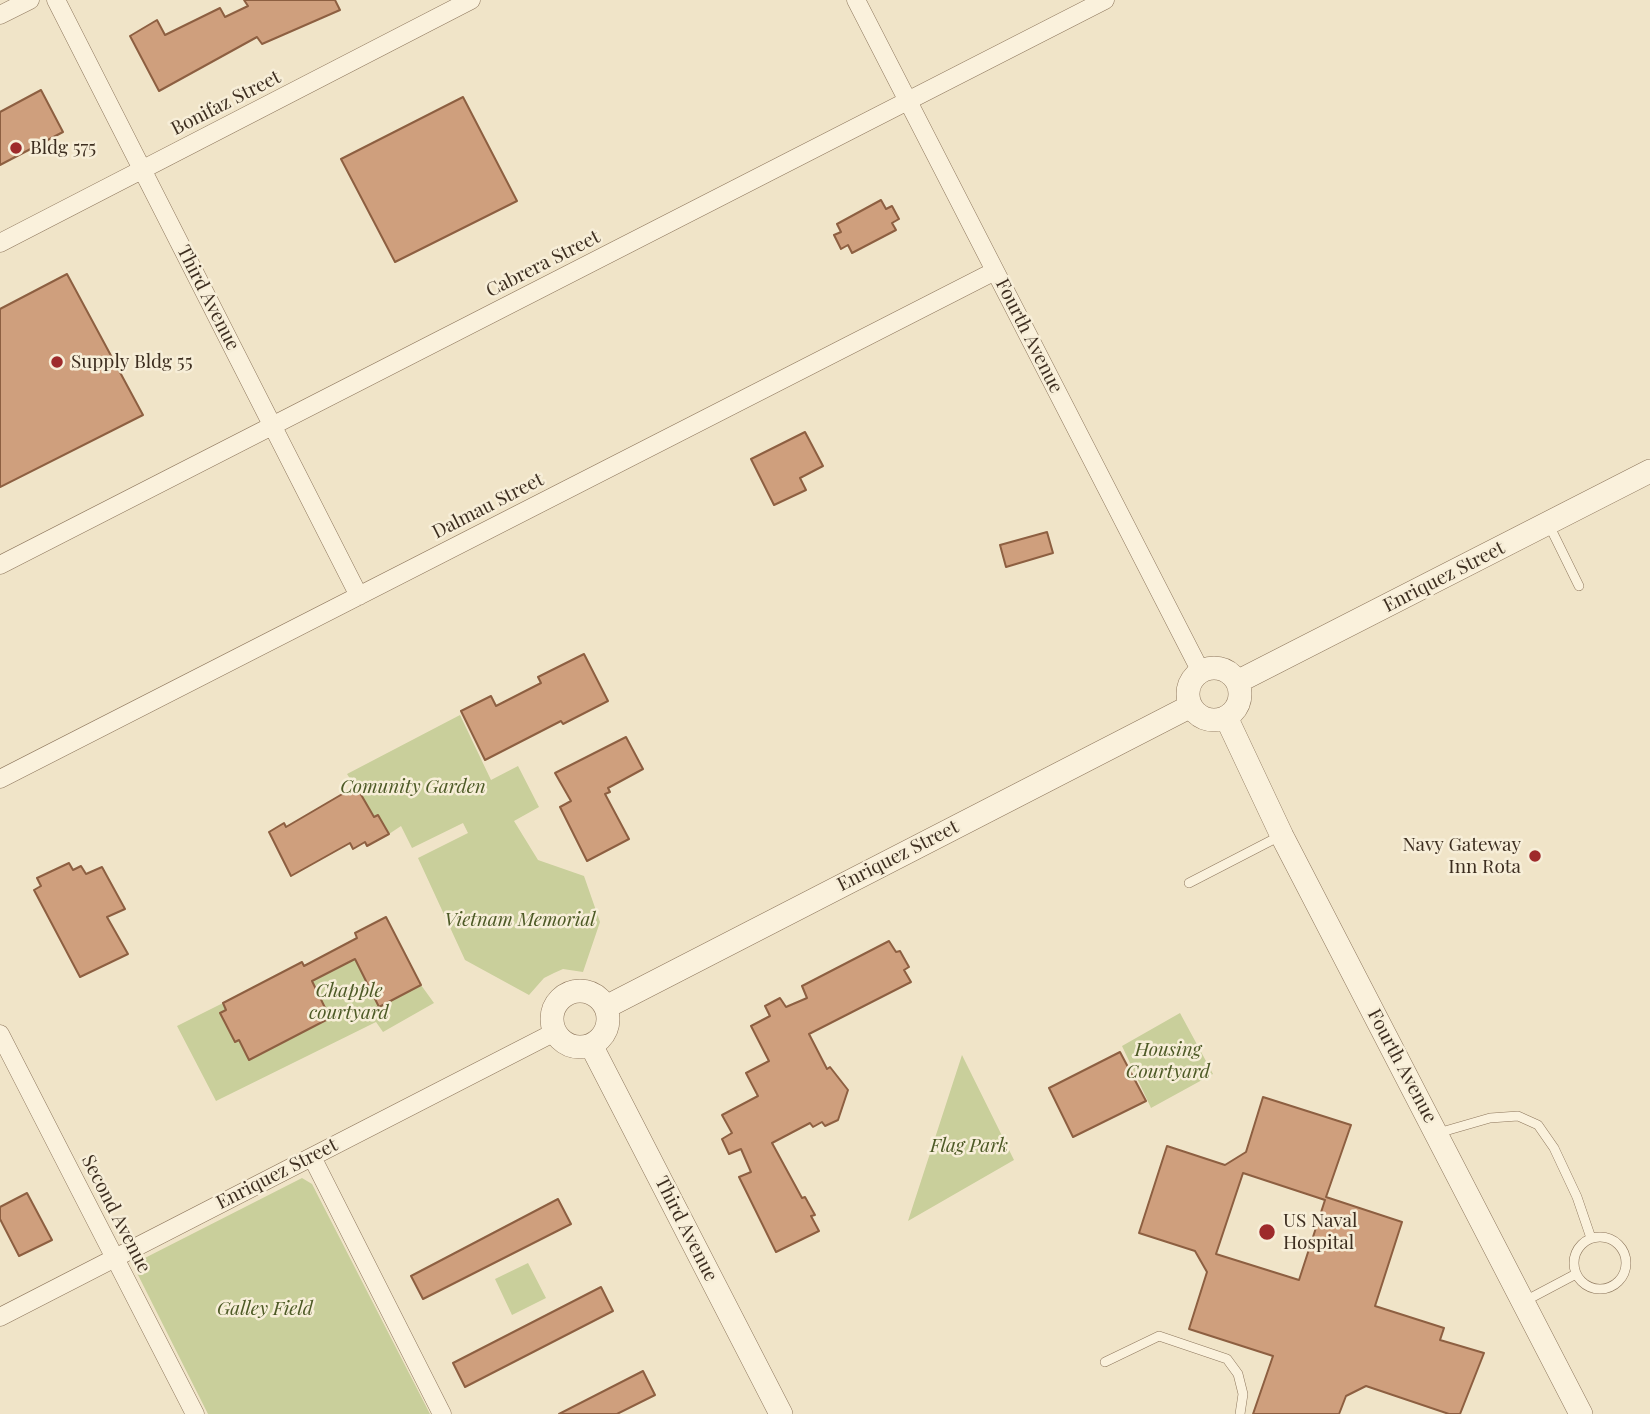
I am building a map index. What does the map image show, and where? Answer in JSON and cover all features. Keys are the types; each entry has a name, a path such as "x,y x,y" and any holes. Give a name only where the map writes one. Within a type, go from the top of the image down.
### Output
{"street":[{"path":"0,15 30,0"},
{"name":"Third Avenue","path":"56,0 359,596"},
{"name":"Bonifaz Street","path":"0,243 471,0"},
{"name":"Fourth Avenue","path":"856,0 1201,672"},
{"name":"Cabrera Street","path":"0,565 1105,0"},
{"name":"Dalmau Street","path":"0,779 995,271"},
{"name":"Enriquez Street","path":"1237,682 1649,474"},
{"path":"1209,669 1225,671 1237,682 1240,698 1237,706 1226,717 1210,720 1195,713 1188,699 1191,683 1201,672 1209,669"},
{"name":"Enriquez Street","path":"606,1007 1191,706"},
{"name":"Fourth Avenue","path":"1226,717 1282,836 1581,1414"},
{"path":"576,990 593,994 606,1007 608,1025 604,1033 591,1045 566,1044 555,1032 552,1014 555,1006 567,993 576,990"},
{"name":"Enriquez Street","path":"0,1317 555,1032"},
{"name":"Second Avenue","path":"0,1034 195,1414"},
{"name":"Third Avenue","path":"591,1045 781,1414"},
{"path":"312,1157 442,1414"}],"lane":[{"path":"1548,523 1579,586"},
{"path":"1189,883 1282,836"},
{"path":"1438,1133 1490,1118 1518,1116 1538,1125 1554,1148 1577,1196 1591,1238"},
{"path":"1608,1237 1615,1241 1625,1254 1625,1271 1615,1284 1601,1289 1586,1285 1576,1274 1574,1257 1583,1242 1591,1238 1608,1237"},
{"path":"1524,1302 1576,1274"},
{"path":"1105,1362 1160,1336 1227,1359 1238,1374 1243,1394 1240,1414"}],"green space":[{"path":"460,715 491,780 518,766 539,807 514,821 538,860 584,876 600,922 583,972 563,969 544,978 529,995 465,960 418,858 468,833 463,823 412,848 401,826 389,834 378,815 366,821 366,803 347,774"},
{"name":"Chapple courtyard","path":"355,959 379,1007 421,985 434,1003 383,1032 376,1022 216,1101 177,1026 223,1003 226,1010 220,1013 235,1042 239,1040 249,1060 330,1018 312,981"},
{"name":"Housing Courtyard","path":"1180,1013 1213,1074 1151,1108 1122,1046"},
{"name":"Flag Park","path":"962,1055 1014,1160 908,1221"},
{"name":"Galley Field","path":"302,1178 312,1184 430,1414 208,1414 135,1269 137,1262"},
{"path":"528,1263 546,1298 512,1315 495,1279"}],"building":[{"path":"244,0 335,0 340,10 262,44 257,37 159,91 130,36 157,20 165,35 220,8 225,17 248,6"},
{"name":"Bldg 575","path":"41,90 63,132 0,165 0,112"},
{"path":"463,97 517,201 395,262 341,159"},
{"path":"881,200 886,209 892,206 899,219 892,223 896,230 852,253 848,245 841,249 834,235 841,232 837,224"},
{"name":"Supply Bldg 55","path":"67,274 143,415 0,487 0,309"},
{"path":"805,432 823,466 800,478 806,490 774,505 751,459"},
{"path":"1047,532 1053,553 1006,567 1000,545"},
{"path":"584,654 608,701 563,724 561,721 485,760 461,711 491,696 496,706 541,683 538,677"},
{"path":"626,737 643,769 608,788 610,792 605,794 629,839 587,861 560,807 571,801 555,773"},
{"path":"356,786 374,817 378,815 389,834 367,846 365,842 353,849 350,843 291,876 269,832 284,823 286,827"},
{"path":"69,863 73,870 81,866 86,874 102,867 125,909 107,917 128,954 80,977 34,890 41,886 37,878"},
{"path":"386,917 421,985 379,1007 355,959 312,981 330,1018 249,1060 239,1040 235,1042 220,1013 226,1010 223,1003 302,962 304,966 357,938 355,933"},
{"path":"889,941 896,952 900,951 909,967 904,970 911,982 809,1034 827,1069 830,1067 848,1090 838,1120 825,1126 822,1122 813,1127 810,1123 772,1143 802,1198 805,1197 815,1215 811,1216 819,1231 776,1252 739,1177 751,1172 741,1149 729,1154 722,1139 732,1133 722,1115 758,1096 746,1073 769,1061 751,1026 770,1016 765,1006 780,998 786,1007 807,998 802,986"},
{"path":"1120,1052 1146,1101 1073,1137 1049,1088"},
{"path":"1263,1097 1351,1125 1326,1197 1402,1222 1375,1306 1444,1328 1440,1340 1484,1353 1460,1414 1449,1414 1366,1386 1346,1396 1339,1414 1253,1414 1273,1356 1189,1329 1207,1272 1195,1251 1139,1233 1167,1146 1225,1165 1246,1152","holes":["1243,1173 1325,1200 1299,1280 1216,1254"]},
{"path":"27,1193 52,1240 19,1256 0,1219 0,1207"},
{"path":"558,1199 571,1224 423,1299 411,1276"},
{"path":"601,1287 613,1311 465,1387 453,1363"},
{"path":"643,1371 655,1395 617,1414 559,1414"}],"place":[{"name":"Bldg 575","path":"16,148"},
{"name":"Supply Bldg 55","path":"57,362"},
{"name":"Navy Gateway Inn Rota","path":"1535,856"},
{"name":"US Naval Hospital","path":"1267,1232"}],"park label":[{"name":"Comunity Garden","path":"413,787"},
{"name":"Vietnam Memorial","path":"520,920"}]}
